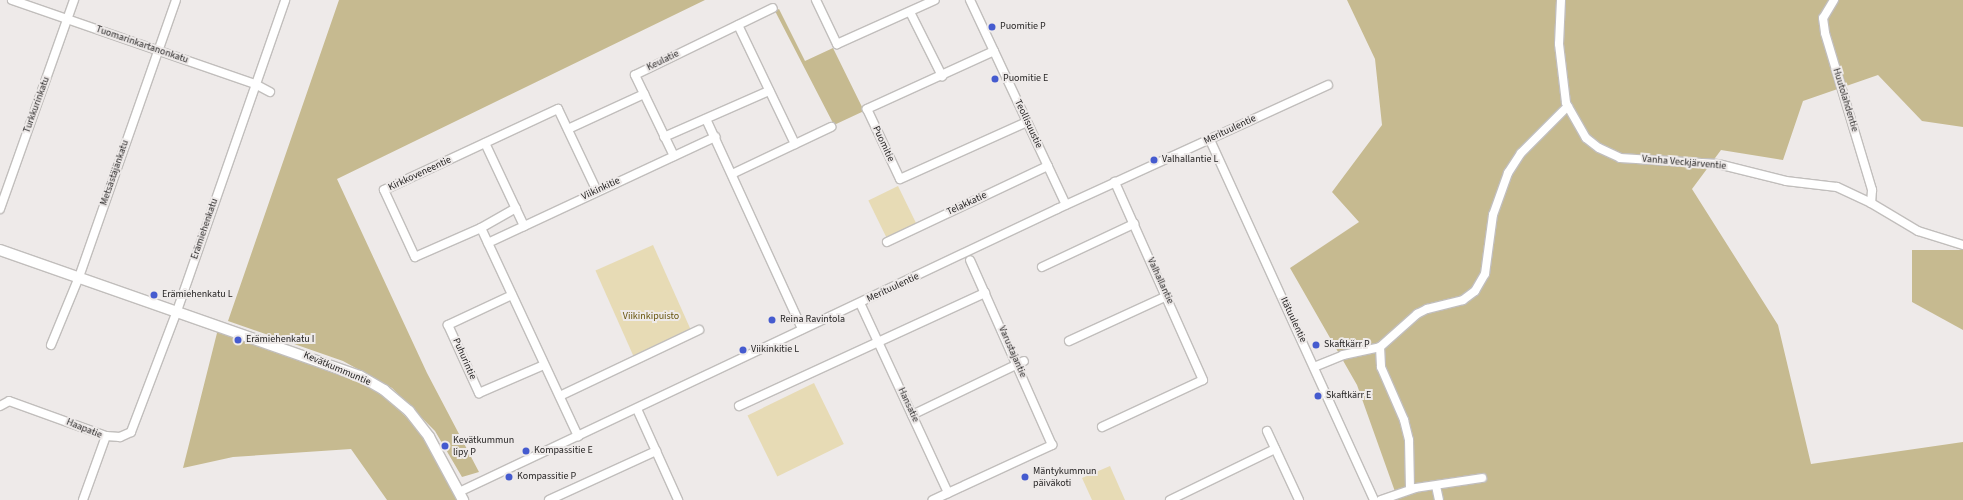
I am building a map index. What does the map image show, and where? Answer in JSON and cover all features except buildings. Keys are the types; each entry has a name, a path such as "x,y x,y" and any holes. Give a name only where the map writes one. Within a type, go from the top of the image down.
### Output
{"street":[{"name":"Tuomarinkartanonkatu","path":"12,0 255,84 270,92"},
{"name":"Turkkurinkatu","path":"0,209 74,0"},
{"name":"Metsästäjänkatu","path":"51,345 79,277 176,0"},
{"name":"Erämiehenkatu","path":"106,436 120,437 131,432 177,310 285,0"},
{"path":"816,0 837,44 935,0"},
{"name":"Teollisuustie","path":"970,0 1066,205"},
{"name":"Vanha Veckjärventie","path":"1562,0 1559,44 1568,106 1586,138 1620,158 1718,164 1786,181 1838,187 1871,203 1918,231 1963,245"},
{"name":"Huutolahdentie","path":"1834,0 1823,18 1825,33 1872,190 1871,203"},
{"name":"Keulatie","path":"674,156 635,75 773,8"},
{"path":"910,12 942,76"},
{"path":"738,25 794,144"},
{"name":"Puomitie","path":"994,51 867,109 900,179 1027,122"},
{"name":"Merituulentie","path":"461,496 578,436 802,329 1115,182 1328,85"},
{"path":"664,137 769,91"},
{"path":"597,191 568,129 644,94"},
{"path":"1314,367 1343,356 1380,347 1417,314 1427,309 1463,300 1475,292 1485,274 1493,215 1508,173 1521,153 1568,106"},
{"name":"Kirkkoveneentie","path":"516,208 481,228 415,257 384,190 558,109 568,129"},
{"path":"706,119 802,329"},
{"path":"732,174 794,144 832,128"},
{"name":"Viikinkitie","path":"488,243 715,137"},
{"name":"Itätuulentie","path":"1210,140 1374,500"},
{"path":"485,143 524,226"},
{"name":"Telakkatie","path":"887,242 1048,166"},
{"name":"Valhallantie","path":"1102,427 1203,380 1167,296 1115,182"},
{"path":"1042,267 1134,224"},
{"path":"481,228 578,436"},
{"name":"Kevätkummuntie","path":"0,250 333,365 384,390 409,411 422,426 461,496"},
{"name":"Varustajantie","path":"948,493 1052,445 1021,363 985,293 970,260"},
{"path":"739,406 985,293"},
{"name":"Puhurintie","path":"512,295 448,325 479,393 544,365"},
{"path":"1069,341 1167,296"},
{"name":"Hansatie","path":"860,303 948,493"},
{"path":"560,396 699,330"},
{"path":"1380,347 1381,367 1404,420 1409,440 1410,489"},
{"path":"912,415 1021,363"},
{"name":"Haapatie","path":"0,406 9,401 106,436 83,500"},
{"path":"637,409 678,500"},
{"path":"1267,432 1299,500"},
{"path":"1170,500 1275,450"},
{"path":"550,500 656,451"},
{"path":"1381,500 1410,489 1482,478"},
{"path":"1436,486 1439,500"},
{"path":"934,500 948,493"}],"green space":[{"path":"898,186 917,225 887,239 868,200"},
{"name":"Viikinkipuisto","path":"653,245 693,335 635,360 595,271"},
{"path":"814,383 844,444 777,477 747,415"},
{"path":"1110,466 1125,500 1092,500 1082,478"}],"shaded area":[{"path":"339,0 705,0 337,179 427,373 479,472 462,477 435,431 392,388 343,361 228,321"},
{"path":"1347,0 1963,0 1963,127 1922,121 1878,75 1803,101 1783,160 1721,150 1692,189 1778,325 1811,464 1963,442 1963,500 1398,500 1357,385 1290,268 1359,222 1332,192 1382,125 1375,59"},
{"path":"779,9 805,61 833,48 864,111 834,125 775,11"},
{"path":"1912,250 1963,250 1963,330 1912,302"},
{"path":"218,329 333,370 382,394 429,439 458,500 387,500 351,449 233,457 183,468"}],"place":[{"name":"Puomitie P","path":"992,27"},
{"name":"Puomitie E","path":"995,79"},
{"name":"Valhallantie L","path":"1154,160"},
{"name":"Erämiehenkatu L","path":"154,295"},
{"name":"Reina Ravintola","path":"772,320"},
{"name":"Erämiehenkatu I","path":"238,340"},
{"name":"Skaftkärr P","path":"1316,345"},
{"name":"Viikinkitie L","path":"743,350"},
{"name":"Skaftkärr E","path":"1318,396"},
{"name":"Kevätkummun lipy P","path":"445,446"},
{"name":"Kompassitie E","path":"526,451"},
{"name":"Kompassitie P","path":"509,477"},
{"name":"Mäntykummun päiväkoti","path":"1025,477"}]}
